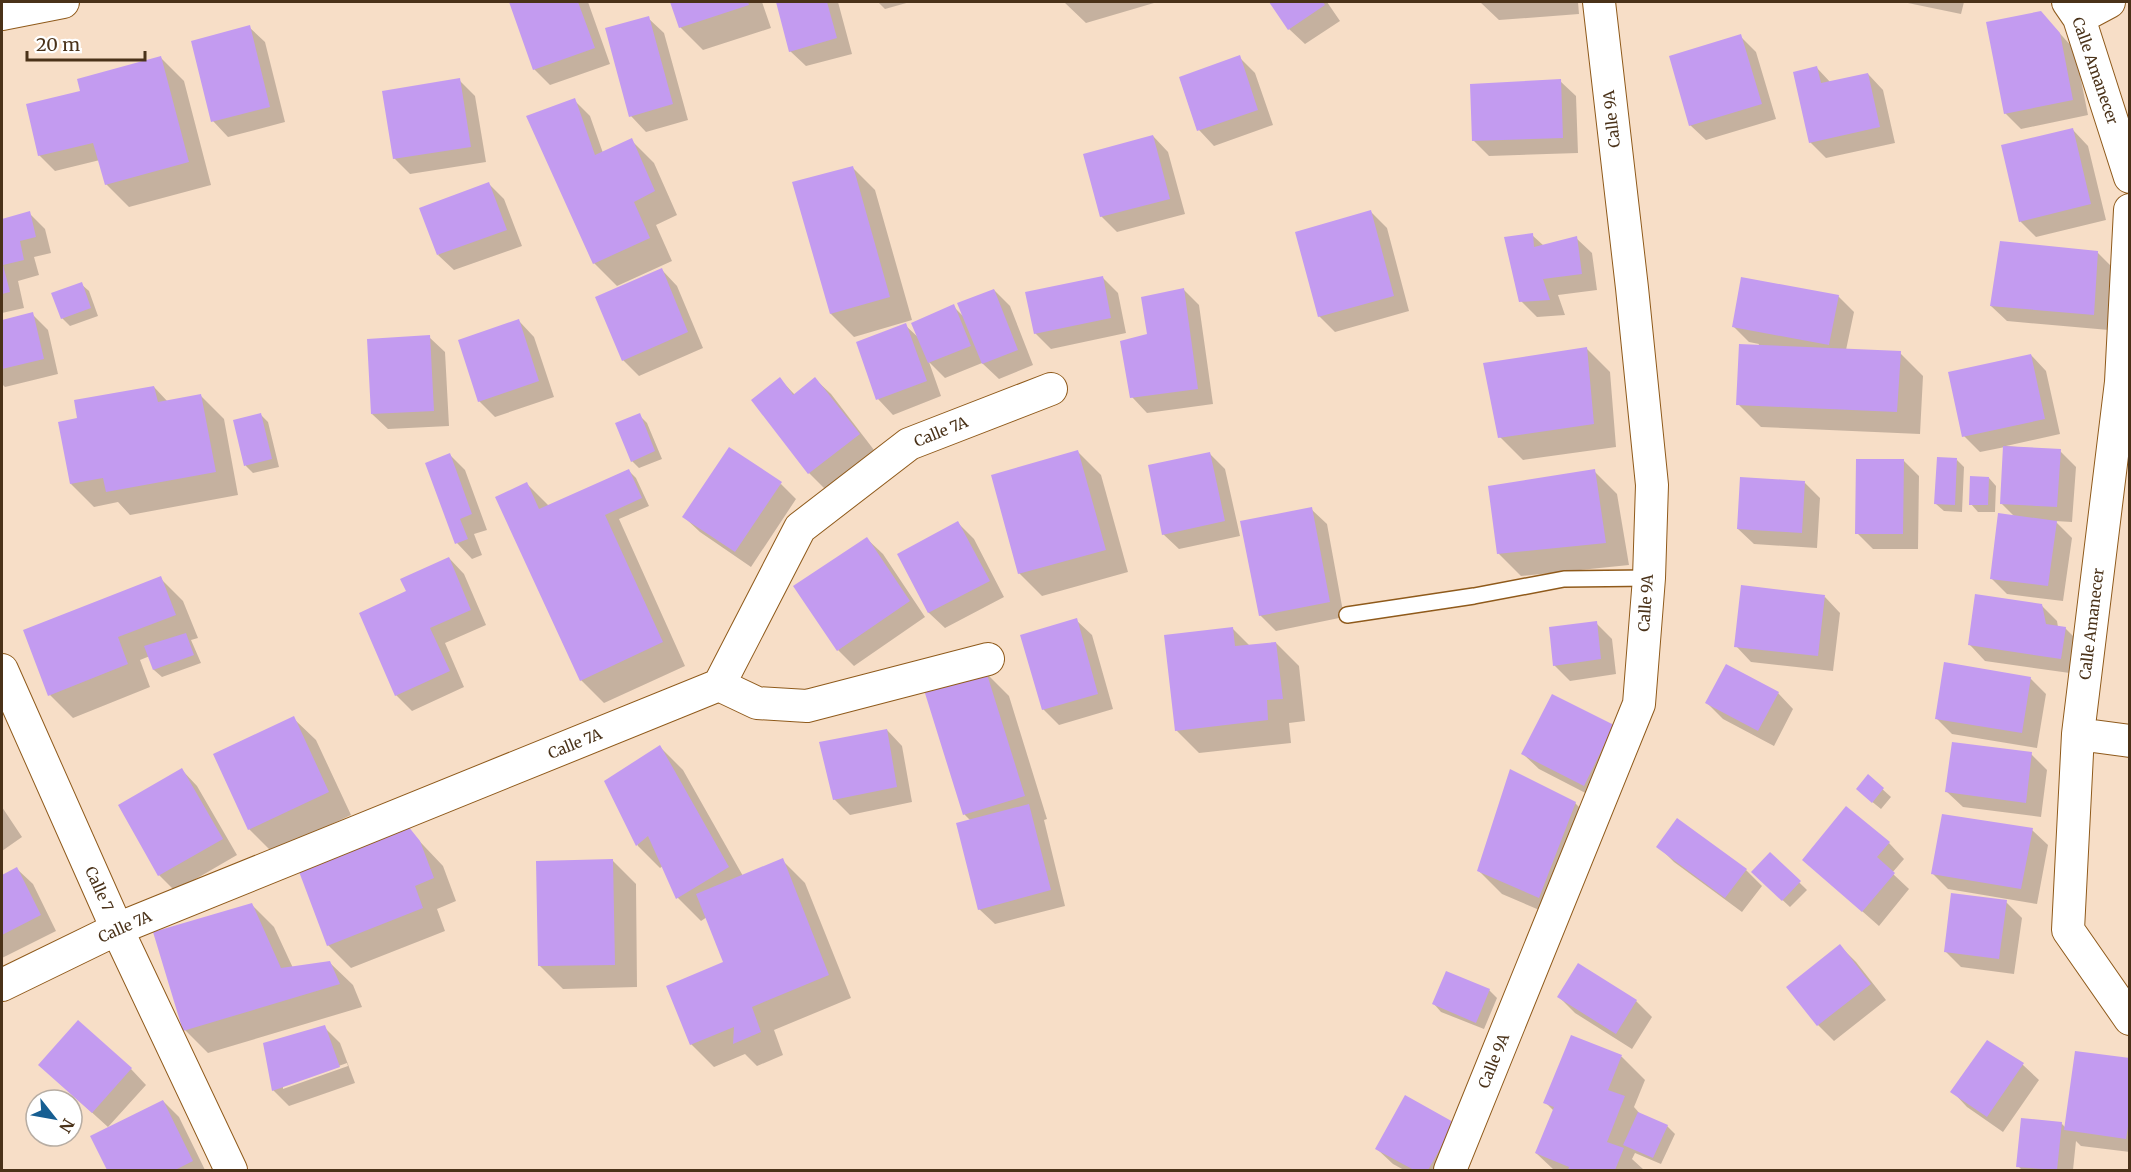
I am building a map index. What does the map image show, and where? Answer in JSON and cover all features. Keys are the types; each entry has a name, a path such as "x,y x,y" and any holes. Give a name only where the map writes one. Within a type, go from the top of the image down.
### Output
{"street":[{"path":"2,14 63,2"},
{"name":"Calle 9A","path":"1450,1170 1639,704 1652,485 1599,2"},
{"path":"2073,10 2109,2"},
{"name":"Calle Amanecer","path":"2073,10 2130,177"},
{"name":"Calle Amanecer","path":"2130,210 2125,382 2078,734 2068,930 2130,1019"},
{"name":"Calle 7A","path":"2,985 117,929 719,685 800,528 909,444 1051,389"},
{"path":"719,685 757,703 807,706 988,659"},
{"name":"Calle 7","path":"2,670 117,929 231,1170"},
{"path":"2078,734 2130,741"}],"lane":[{"path":"1347,615 1474,596 1564,579 1648,578"}],"building":[{"path":"509,2 578,2 595,48 533,70"},
{"path":"670,2 748,2 749,5 679,28"},
{"path":"776,2 827,2 837,38 789,52"},
{"path":"1269,2 1323,2 1325,5 1288,30"},
{"path":"2041,11 2060,33 2073,100 2004,114 1986,22"},
{"path":"649,16 673,104 629,117 605,28"},
{"path":"250,25 270,107 211,122 191,41"},
{"path":"1741,34 1762,104 1689,126 1669,56"},
{"path":"1240,55 1258,110 1197,131 1179,77"},
{"path":"161,56 189,162 105,185 93,143 38,156 26,104 80,91 77,79"},
{"path":"1817,66 1821,83 1868,73 1880,127 1809,143 1793,72"},
{"path":"460,78 471,147 393,159 382,91"},
{"path":"1561,79 1563,138 1472,141 1470,84"},
{"path":"575,98 595,155 632,138 655,191 634,202 650,238 593,264 526,116"},
{"path":"2073,128 2091,204 2019,222 2001,145"},
{"path":"1153,135 1170,199 1100,217 1083,154"},
{"path":"853,166 890,297 830,314 792,182"},
{"path":"489,182 507,230 437,255 419,208"},
{"path":"1371,210 1394,296 1318,317 1295,232"},
{"path":"30,211 36,237 20,241 24,260 3,265 10,292 2,294 2,219"},
{"path":"1533,233 1534,247 1577,236 1582,274 1543,279 1550,300 1519,302 1504,237"},
{"path":"2000,241 2098,251 2094,315 1990,306"},
{"path":"662,268 688,332 622,361 595,297"},
{"path":"1103,276 1111,318 1034,334 1025,292"},
{"path":"1741,277 1839,295 1829,345 1732,327"},
{"path":"82,282 91,308 61,319 51,293"},
{"path":"1184,288 1198,389 1130,398 1120,341 1147,334 1141,297"},
{"path":"994,289 1018,350 982,364 957,303"},
{"path":"954,304 971,346 928,363 911,323"},
{"path":"33,312 44,359 2,369 2,320"},
{"path":"519,319 539,381 478,402 458,340"},
{"path":"906,323 927,381 876,400 856,342"},
{"path":"430,335 434,411 371,414 367,339"},
{"path":"1739,344 1901,351 1897,412 1736,405"},
{"path":"1587,347 1594,424 1498,438 1483,363"},
{"path":"2031,354 2045,419 1962,437 1948,372"},
{"path":"780,377 793,395 815,377 860,434 808,474 751,400"},
{"path":"154,386 158,402 201,394 216,472 106,492 103,478 70,484 58,422 77,418 74,400"},
{"path":"261,413 272,459 244,466 233,420"},
{"path":"640,413 655,451 631,462 615,423"},
{"path":"2003,446 2061,449 2057,507 2000,504"},
{"path":"729,447 782,482 735,552 682,517"},
{"path":"1078,450 1106,550 1018,574 991,475"},
{"path":"1210,452 1225,521 1162,535 1148,465"},
{"path":"450,453 472,514 460,519 468,539 455,544 425,463"},
{"path":"1937,457 1957,458 1955,505 1934,504"},
{"path":"1856,459 1904,459 1903,534 1855,534"},
{"path":"629,469 642,498 605,515 663,642 580,681 495,497 527,482 539,509"},
{"path":"1595,469 1606,543 1497,554 1488,486"},
{"path":"1970,476 1989,477 1988,505 1969,505"},
{"path":"1740,477 1805,481 1802,533 1737,529"},
{"path":"1312,507 1330,602 1259,616 1240,521"},
{"path":"1998,513 2057,521 2048,586 1990,579"},
{"path":"958,521 990,581 928,613 897,554"},
{"path":"867,537 910,601 837,651 793,586"},
{"path":"449,557 471,610 430,628 450,671 395,696 359,613 406,591 400,579"},
{"path":"161,576 176,615 118,637 128,664 48,696 23,630"},
{"path":"1741,585 1825,595 1818,656 1734,647"},
{"path":"1975,594 2042,604 2046,624 2066,627 2061,659 1968,645"},
{"path":"1077,618 1098,694 1042,710 1020,635"},
{"path":"1597,621 1601,659 1553,666 1549,627"},
{"path":"1233,627 1235,646 1276,642 1283,699 1267,700 1268,720 1175,731 1164,635"},
{"path":"186,633 194,655 153,670 144,646"},
{"path":"1944,662 2031,677 2022,733 1935,719"},
{"path":"1726,664 1779,692 1758,731 1705,703"},
{"path":"986,671 1025,796 963,815 924,690"},
{"path":"1552,694 1614,725 1584,786 1521,754"},
{"path":"294,716 329,792 248,830 213,754"},
{"path":"887,729 897,787 833,800 819,742"},
{"path":"1952,742 2032,752 2026,803 1945,792"},
{"path":"660,745 729,867 676,899 648,836 636,846 604,781"},
{"path":"182,768 223,839 158,876 118,805"},
{"path":"1510,769 1576,802 1539,898 1477,871"},
{"path":"1868,774 1884,788 1872,803 1856,789"},
{"path":"1029,804 1051,890 978,910 956,823"},
{"path":"1846,806 1890,842 1877,857 1895,873 1862,912 1802,860"},
{"path":"1942,814 2033,828 2021,889 1931,874"},
{"path":"1677,818 1747,869 1725,898 1656,847"},
{"path":"408,826 420,841 434,878 415,886 423,908 327,946 298,869"},
{"path":"1770,852 1801,881 1782,901 1751,872"},
{"path":"783,858 829,975 752,1007 761,1032 733,1044 734,1027 690,1045 666,986 723,962 696,894"},
{"path":"613,859 615,965 538,966 536,861"},
{"path":"17,867 41,915 2,935 2,875"},
{"path":"1951,893 2007,900 1999,959 1944,952"},
{"path":"252,903 281,968 330,961 340,984 183,1031 153,932"},
{"path":"1840,944 1871,984 1817,1026 1786,987"},
{"path":"1578,963 1637,1000 1616,1034 1557,997"},
{"path":"1446,971 1490,989 1476,1023 1432,1004"},
{"path":"78,1020 132,1068 92,1113 84,1106 84,1088 64,1088 38,1065"},
{"path":"325,1025 340,1067 272,1091 263,1043"},
{"path":"1571,1035 1622,1055 1608,1090 1625,1096 1607,1142 1624,1148 1615,1170 1568,1170 1569,1167 1535,1153 1554,1107 1543,1103"},
{"path":"1987,1040 2024,1063 1987,1117 1950,1092"},
{"path":"2075,1051 2130,1058 2130,1114 2126,1139 2064,1130"},
{"path":"1405,1095 1455,1123 1428,1170 1414,1170 1375,1149"},
{"path":"163,1100 193,1161 175,1170 107,1170 90,1136"},
{"path":"1638,1112 1668,1125 1653,1158 1623,1145"},
{"path":"2021,1118 2062,1122 2057,1170 2016,1167"}]}
